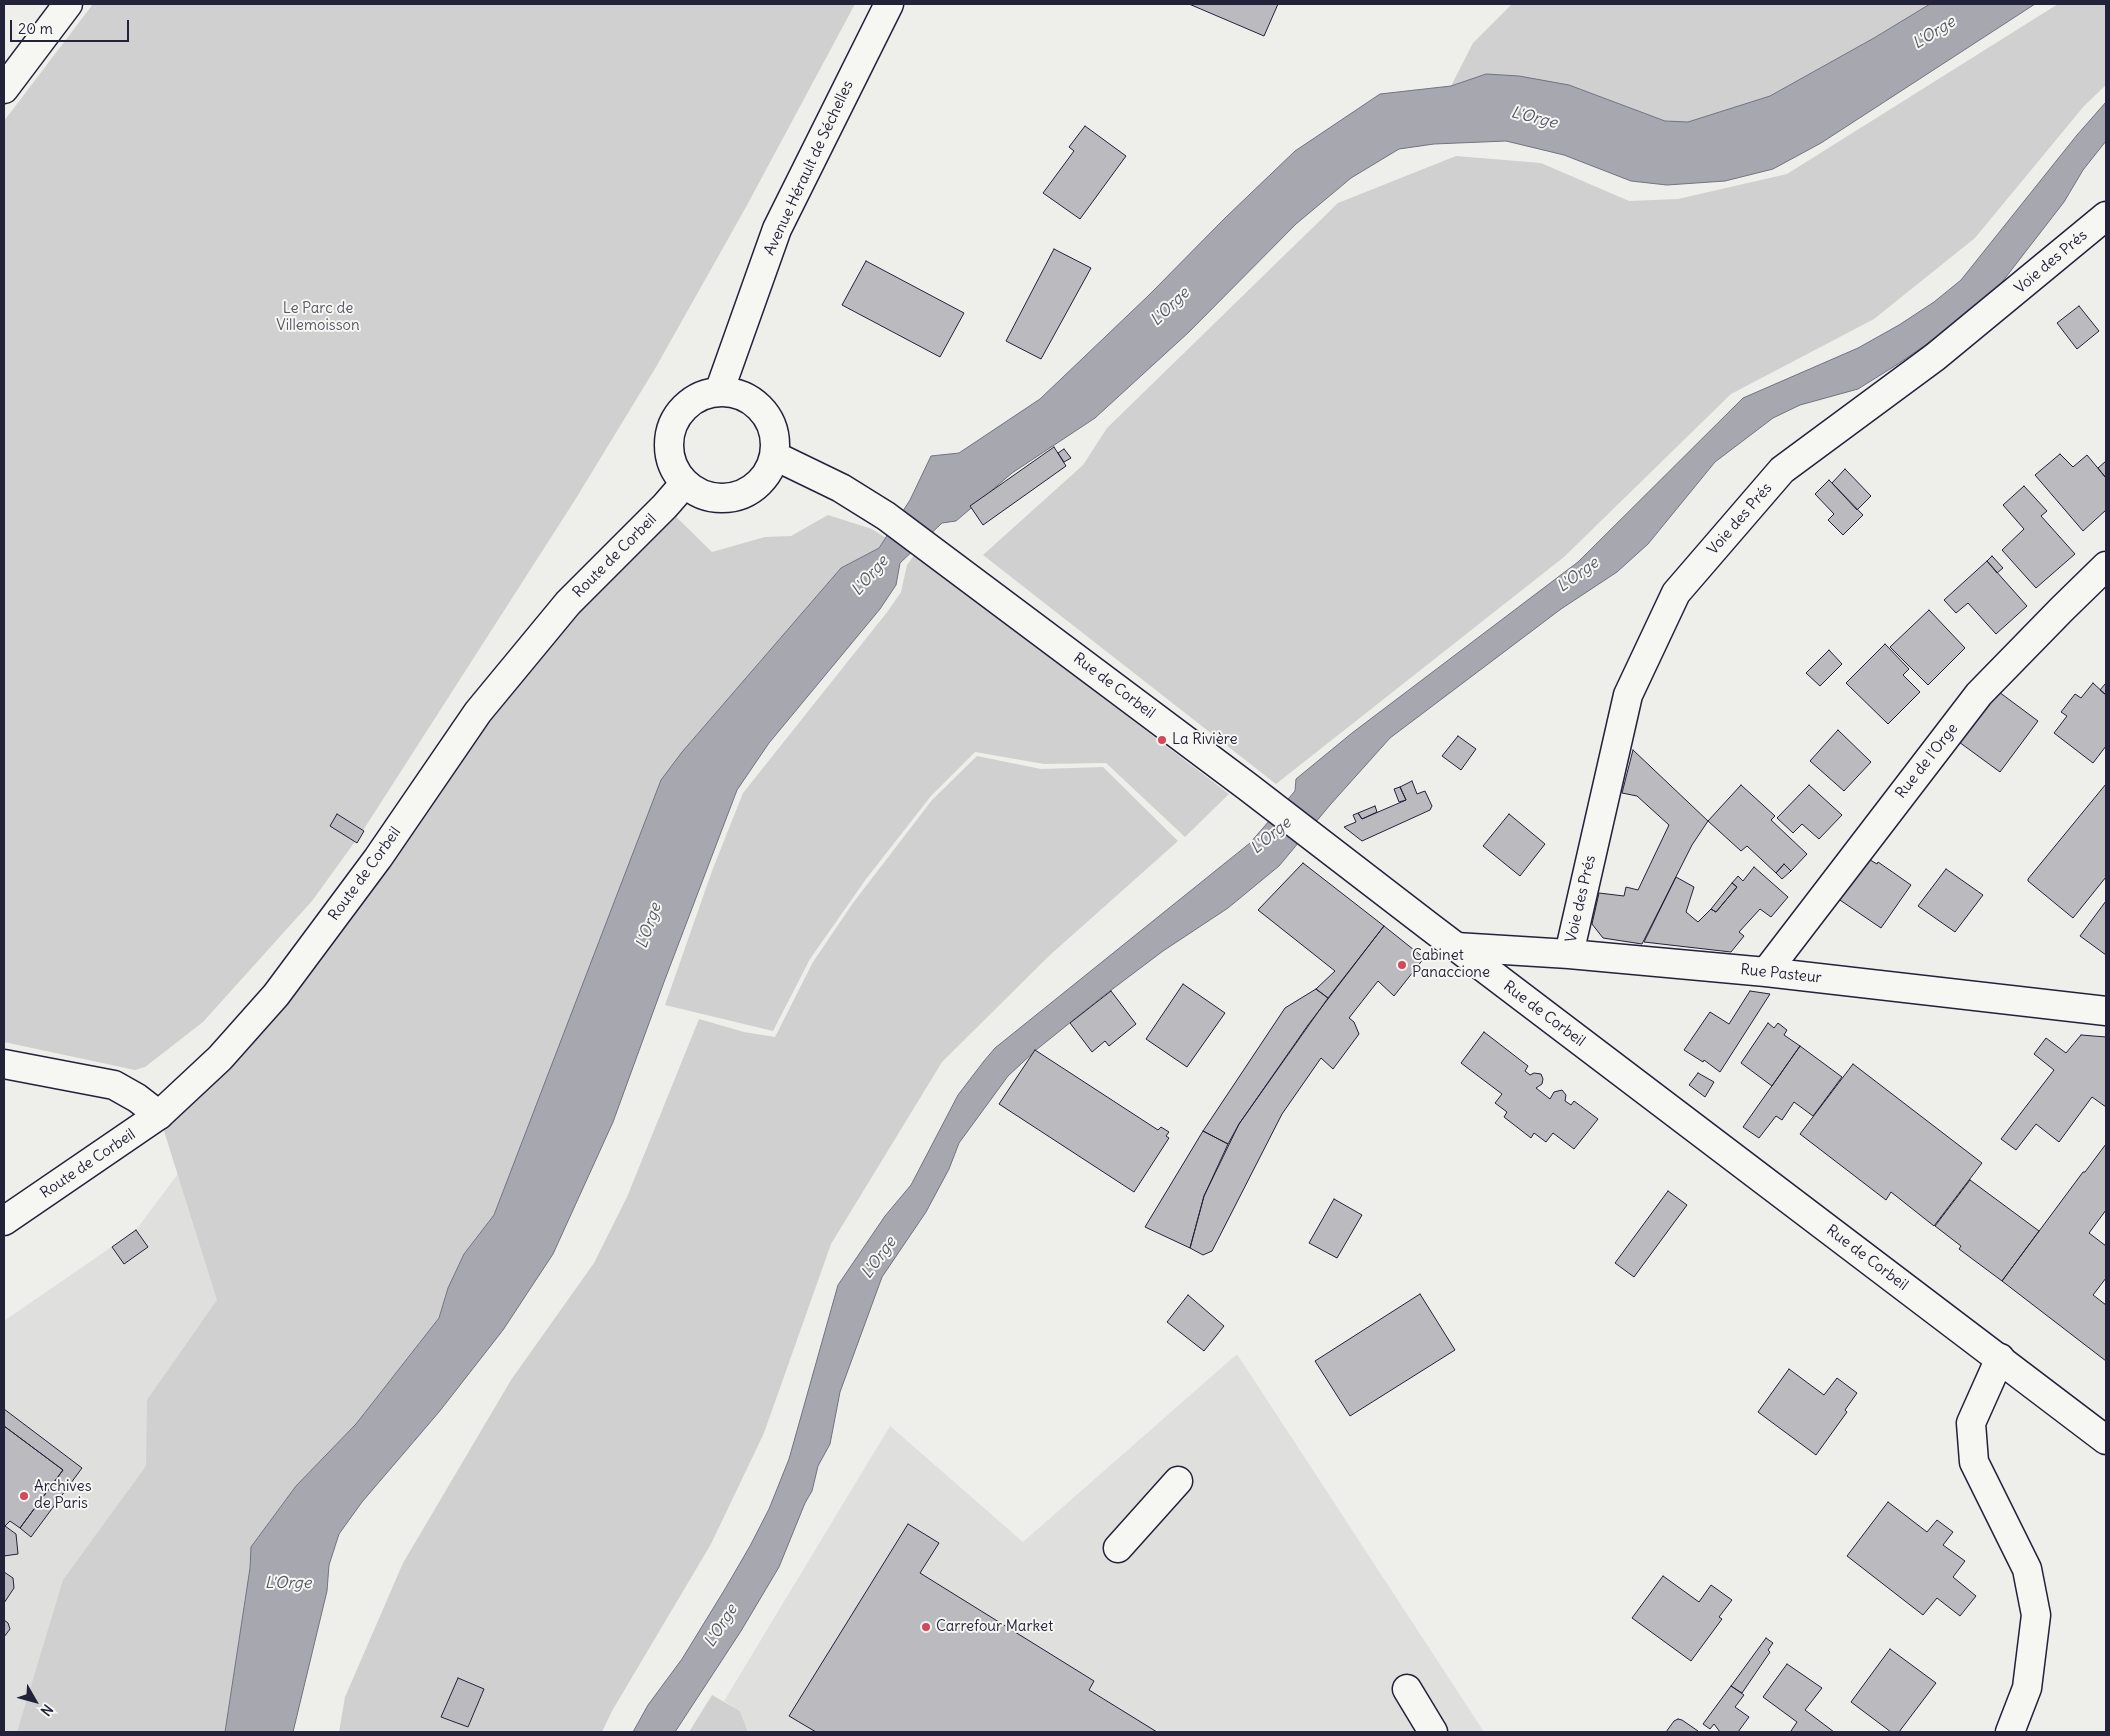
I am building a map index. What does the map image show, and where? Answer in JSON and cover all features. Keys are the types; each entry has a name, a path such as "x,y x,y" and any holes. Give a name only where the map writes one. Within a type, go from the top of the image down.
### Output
{"main road":[{"path":"4,89 68,4"},
{"name":"Avenue Hérault de Séchelles","path":"719,392 777,229 889,4"},
{"name":"Voie des Prés","path":"1569,954 1628,695 1676,593 1782,470 1935,357 2106,216"},
{"path":"719,392 735,393 749,399 762,409 770,422 775,437 775,456 770,468 753,488 727,498 709,496 696,491 685,483 676,470 670,456 673,426 680,413 691,402 704,395 719,392"},
{"name":"Rue de Corbeil","path":"775,456 841,488 886,516 928,547 1248,787 2106,1440"},
{"name":"Route de Corbeil","path":"4,1221 159,1115 220,1058 276,995 378,858 478,712 568,603 665,506 685,483"},
{"name":"Rue de l'Orge","path":"1766,972 1979,694 2106,566"},
{"name":"Rue Pasteur","path":"1456,947 1569,954 1766,972 2106,1011"},
{"path":"4,1064 114,1085 137,1098 159,1115"},
{"path":"2000,1358 1971,1423 1974,1462 2027,1569 2036,1615 2027,1688 2010,1732"},
{"path":"1118,1548 1178,1481"},
{"path":"1407,1689 1434,1732"}],"shaded area":[{"path":"260,1087 158,1732 4,1732 4,1321 136,1230 204,1139"},
{"path":"1237,1354 1484,1732 748,1732 740,1711 724,1701 890,1426 1023,1542"}],"green space":[{"name":"Le Parc de Villemoisson","path":"93,4 855,4 746,207 656,367 575,500 362,832 312,901 203,1022 145,1067 135,1070 4,1042 4,121"},
{"path":"1512,4 1930,4 1874,38 1770,96 1688,122 1665,121 1569,85 1451,86 1473,43"},
{"path":"2058,4 2106,4 2106,85 2084,106 1975,238 1874,319 1731,394 1564,557 1276,784 983,555 1083,465 1107,428 1338,203 1456,156 1541,163 1629,201 1678,199 1787,174"},
{"path":"665,506 712,552 765,537 791,536 828,515 872,529 886,538 878,548 841,568 682,752 661,780 494,1215 464,1254 448,1288 439,1318 356,1424 296,1486 251,1547 250,1568 225,1732 17,1732 63,1580 146,1466 147,1400 217,1300 159,1115 220,1058 478,712"},
{"path":"915,554 1229,794 1185,837 1106,763 1044,764 975,752 931,796 866,879 810,959 773,1031 665,1005 712,871 743,793 888,611 901,592 907,565"},
{"path":"977,756 1041,769 1103,767 1178,841 1050,955 942,1062 831,1244 764,1433 711,1544 612,1711 602,1732 339,1732 345,1697 403,1563 511,1380 594,1263 627,1197 699,1019 744,1032 775,1037 813,962 853,903 932,800"},
{"path":"712,1695 740,1711 748,1732 689,1732"}],"water":[{"name":"L'Orge","path":"1930,4 2035,4 1821,143 1773,169 1725,181 1667,185 1631,181 1564,155 1506,141 1434,144 1399,149 1351,178 1296,224 1189,332 1095,418 1012,473 956,521 942,523 900,563 896,585 880,609 769,743 737,790 613,1122 553,1254 503,1330 439,1412 362,1502 339,1534 329,1565 327,1591 293,1732 225,1732 250,1568 251,1547 296,1486 356,1424 439,1318 448,1288 464,1254 494,1215 661,780 682,752 841,568 879,548 910,500 931,456 959,453 1040,399 1295,151 1380,94 1451,86 1486,74 1519,76 1569,85 1665,121 1688,122 1770,96 1874,38"},
{"name":"L'Orge","path":"2106,102 2106,141 2083,170 2064,202 1999,286 1977,309 1898,364 1858,389 1800,405 1773,418 1715,462 1648,544 1617,572 1561,609 1390,738 1279,866 1228,908 1163,951 1102,997 1036,1050 1008,1076 959,1143 949,1169 926,1212 882,1277 840,1392 830,1444 818,1466 812,1491 805,1503 779,1567 741,1631 675,1732 633,1732 648,1705 682,1659 725,1589 769,1509 789,1459 838,1285 885,1216 911,1185 958,1095 995,1048 1250,843 1295,791 1296,779 1352,733 1578,562 1743,398 1858,348 1899,325 1934,302 1961,280 2077,135"}],"building":[{"path":"1189,4 1278,4 1264,36"},
{"path":"1085,126 1126,156 1080,219 1043,193 1074,151 1069,147"},
{"path":"1054,249 1091,268 1041,359 1006,341"},
{"path":"866,261 964,313 940,357 842,305"},
{"path":"2079,306 2099,331 2077,349 2057,323"},
{"path":"1054,447 1066,466 983,525 970,506"},
{"path":"1064,449 1071,458 1064,462 1058,453"},
{"path":"2060,454 2073,467 2087,455 2106,478 2106,510 2083,531 2035,475"},
{"path":"2106,461 2106,478 2098,468"},
{"path":"1845,469 1871,496 1857,510 1832,483"},
{"path":"1829,480 1863,515 1843,535 1828,520 1834,514 1815,494"},
{"path":"2024,486 2047,511 2041,516 2075,554 2036,588 2002,550 2024,529 2003,505"},
{"path":"1992,556 2003,568 1997,573 1987,561"},
{"path":"1987,561 2027,606 1996,634 1968,603 1956,613 1944,600"},
{"path":"1929,610 1965,648 1928,685 1890,647"},
{"path":"1885,644 1909,669 1903,675 1920,692 1888,724 1846,683"},
{"path":"1829,650 1842,664 1820,686 1806,673"},
{"path":"2093,683 2106,695 2106,746 2093,763 2054,733 2067,716 2061,712 2075,694 2081,698"},
{"path":"2106,683 2106,695 2100,690"},
{"path":"1999,692 2038,721 2000,772 1959,742"},
{"path":"1838,730 1871,762 1844,791 1810,761"},
{"path":"1458,736 1476,749 1461,770 1442,756"},
{"path":"1633,750 1708,821 1692,845 1642,944 1603,938 1592,924 1599,893 1624,896 1626,887 1638,890 1669,825 1637,796 1622,793"},
{"path":"1412,781 1417,794 1425,791 1432,806 1430,810 1362,841 1344,827 1356,822 1353,815 1358,813 1362,819 1406,800 1400,787"},
{"path":"2106,784 2106,877 2073,918 2028,881 2028,879"},
{"path":"1741,785 1775,816 1771,820 1807,854 1791,871 1784,864 1776,873 1747,846 1741,851 1708,821"},
{"path":"1809,785 1842,815 1819,839 1802,824 1793,833 1777,818"},
{"path":"1400,787 1406,800 1399,802 1394,789"},
{"path":"1375,806 1377,812 1362,819 1358,813"},
{"path":"337,814 364,831 357,843 330,826"},
{"path":"1509,814 1545,844 1520,876 1483,846"},
{"path":"1865,857 1877,864 1878,862 1911,885 1881,928 1834,896"},
{"path":"1303,863 1384,926 1328,998 1316,989 1335,971 1258,910"},
{"path":"1784,864 1791,871 1782,879 1776,873"},
{"path":"1754,867 1788,897 1771,917 1760,909 1739,932 1744,936 1731,952 1644,942 1676,877 1694,887 1686,912 1698,922 1711,909 1716,912 1737,887 1732,883 1738,876 1743,881"},
{"path":"1946,869 1983,895 1955,932 1918,906"},
{"path":"1732,883 1737,887 1716,912 1711,909"},
{"path":"2106,901 2106,955 2080,936"},
{"path":"1384,926 1424,958 1394,996 1378,981 1349,1018 1354,1022 1359,1034 1333,1069 1321,1058 1282,1114 1212,1251 1203,1255 1190,1248 1204,1196 1239,1124 1308,1025"},
{"path":"1183,984 1225,1013 1187,1067 1146,1039"},
{"path":"1316,989 1328,998 1239,1124 1228,1144 1203,1131 1285,1008"},
{"path":"1111,991 1136,1024 1109,1046 1105,1041 1092,1052 1070,1023"},
{"path":"1750,991 1770,994 1720,1072 1704,1060 1703,1062 1684,1050 1710,1012 1729,1024"},
{"path":"1768,1023 1774,1028 1778,1023 1787,1030 1784,1035 1800,1046 1772,1086 1741,1063"},
{"path":"1484,1032 1528,1066 1525,1071 1530,1075 1534,1073 1541,1074 1542,1084 1536,1088 1550,1099 1554,1092 1562,1090 1566,1095 1565,1101 1571,1105 1574,1101 1598,1119 1574,1149 1553,1133 1546,1142 1534,1133 1531,1138 1504,1117 1507,1112 1495,1103 1502,1094 1461,1063"},
{"path":"2081,1035 2106,1037 2106,1107 2092,1097 2059,1142 2036,1124 2016,1150 2001,1139 2054,1070 2034,1054 2046,1038 2066,1053"},
{"path":"1800,1046 1842,1077 1813,1116 1794,1102 1782,1120 1776,1116 1759,1138 1743,1127"},
{"path":"1035,1050 1158,1130 1161,1127 1169,1132 1166,1136 1169,1138 1134,1192 999,1104"},
{"path":"1853,1064 1982,1163 1934,1226 1891,1192 1886,1200 1800,1134"},
{"path":"1698,1073 1714,1082 1705,1097 1689,1085"},
{"path":"1203,1131 1228,1144 1204,1196 1190,1248 1145,1227"},
{"path":"2106,1144 2106,1210 2089,1233 2106,1246 2106,1278 2093,1295 2106,1305 2106,1361 2002,1281"},
{"path":"1970,1180 2039,1231 2002,1281 1959,1249 1961,1246 1935,1226"},
{"path":"1668,1191 1687,1205 1634,1277 1615,1263"},
{"path":"1334,1199 1362,1215 1337,1258 1309,1243"},
{"path":"136,1230 148,1247 124,1264 112,1247"},
{"path":"1420,1294 1455,1350 1350,1416 1315,1361"},
{"path":"1188,1295 1224,1326 1204,1351 1167,1322"},
{"path":"1789,1369 1824,1395 1837,1378 1857,1393 1845,1410 1847,1412 1816,1455 1758,1412"},
{"path":"4,1409 82,1468 31,1537 20,1528 63,1470 4,1426"},
{"name":"Archives de Paris","path":"4,1426 63,1470 20,1528 10,1521 5,1526 16,1534 18,1554 4,1556"},
{"path":"1888,1502 1927,1532 1937,1520 1953,1532 1943,1545 1965,1561 1953,1577 1976,1596 1960,1616 1937,1598 1923,1615 1847,1556"},
{"name":"Carrefour Market","path":"908,1524 939,1543 920,1573 1094,1681 1089,1690 1157,1732 816,1732 789,1716"},
{"path":"4,1572 13,1578 14,1588 4,1603"},
{"path":"1663,1576 1699,1602 1711,1585 1732,1600 1719,1617 1722,1619 1691,1661 1632,1618"},
{"path":"4,1620 8,1623 10,1629 4,1637"},
{"path":"1766,1638 1773,1643 1768,1650 1770,1652 1742,1693 1731,1686"},
{"path":"1890,1649 1936,1683 1899,1732 1891,1732 1851,1702"},
{"path":"1787,1664 1822,1688 1805,1710 1834,1732 1793,1732 1791,1731 1797,1722 1763,1697"},
{"path":"458,1678 484,1689 468,1727 441,1717"},
{"path":"1731,1686 1744,1695 1735,1707 1749,1717 1738,1732 1720,1732 1714,1724 1710,1729 1703,1724"},
{"path":"1678,1719 1698,1731 1666,1732 1674,1721"}],"place":[{"name":"La Rivière","path":"1162,740"},
{"name":"Cabinet Panaccione","path":"1402,965"},
{"name":"Archives de Paris","path":"24,1496"},
{"name":"Carrefour Market","path":"926,1627"}]}
